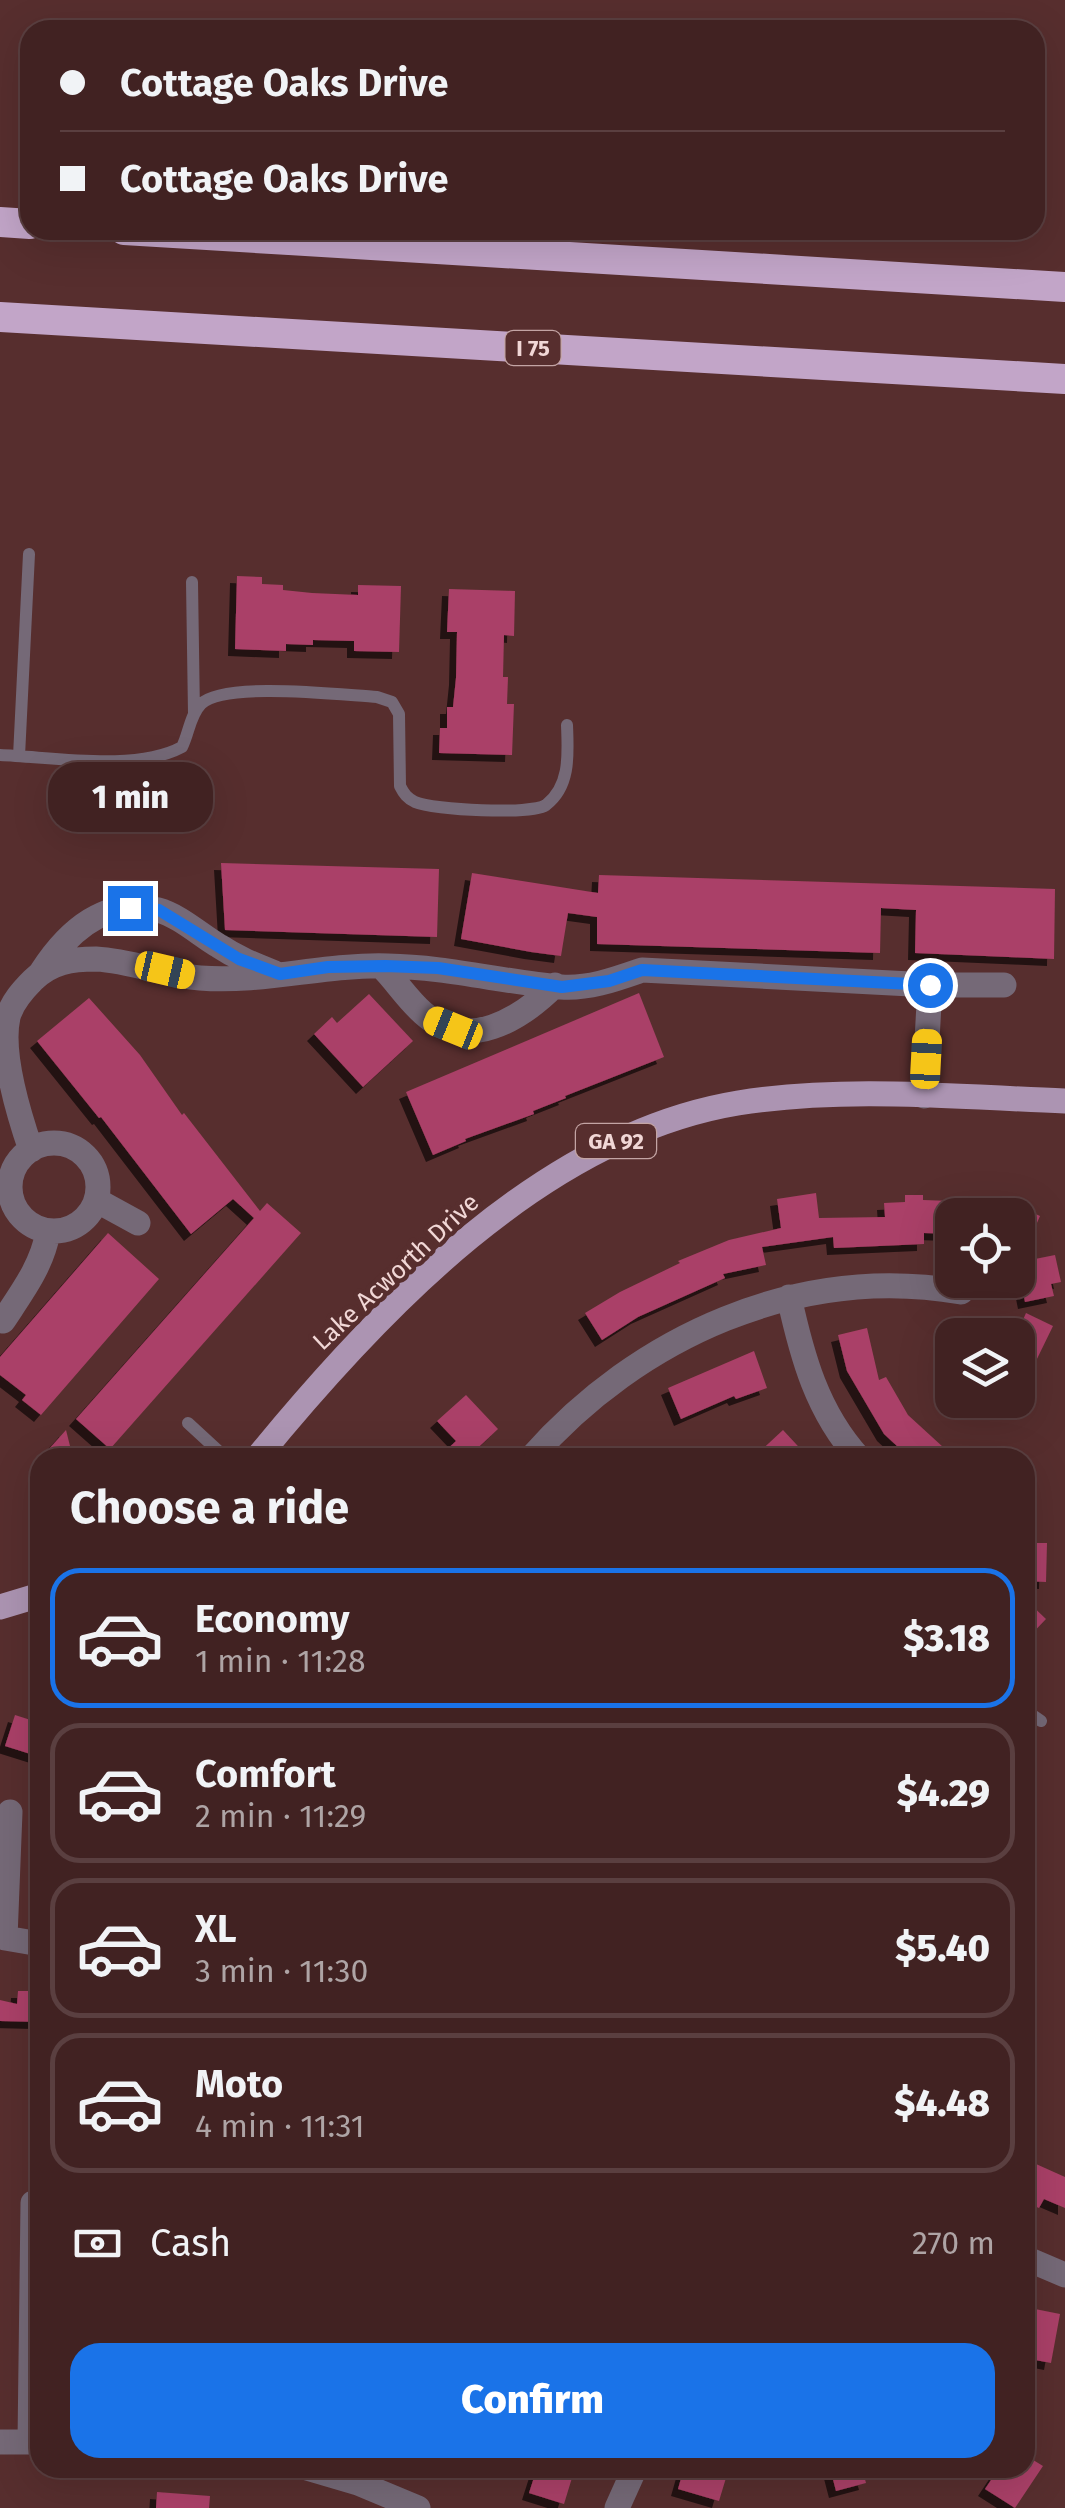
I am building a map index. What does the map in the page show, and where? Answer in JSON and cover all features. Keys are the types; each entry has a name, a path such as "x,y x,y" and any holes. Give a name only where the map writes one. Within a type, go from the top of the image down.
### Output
{"highway":[{"path":"289,240 1065,287"},
{"name":"I 75","path":"0,317 1065,379"}],"main road":[{"name":"Lake Acworth Drive","path":"266,1448 368,1332 502,1213 579,1161 661,1122 737,1104 825,1095 1065,1101"},
{"path":"0,1606 30,1598"}],"street":[{"path":"31,1150 9,1072 8,1018 20,992 42,971 68,935 97,918 130,908 159,910 239,959 280,974"},
{"path":"42,971 66,960 96,959 198,978 380,966 438,968 555,985 590,985 642,970 930,985 1004,985"},
{"path":"380,966 426,1017 453,1028 475,1030 508,1022 532,1008 555,985"},
{"path":"924,1096 930,985"},
{"path":"58,1143 68,1145 86,1156 98,1181 96,1200 88,1216 74,1227 48,1232 23,1220 14,1207 12,1174 31,1150 58,1143"},
{"path":"96,1200 138,1224"},
{"path":"3,1321 31,1280 48,1232"},
{"path":"540,1448 560,1424 633,1368 680,1339 725,1318 789,1297 875,1284 935,1288"},
{"path":"789,1297 812,1382 849,1448"},
{"path":"10,1812 5,1938 30,1942"},
{"path":"1035,2262 1065,2276"},
{"path":"0,2442 30,2442"},
{"path":"341,2478 418,2508"},
{"path":"618,2508 630,2478"}],"lane":[{"path":"20,756 29,554"},
{"path":"0,755 157,758 182,746 194,714 192,582"},
{"path":"194,714 213,695 237,690 377,696 392,702 398,714 400,786 405,796 425,805 526,810 544,807 562,788 568,759 567,725"},
{"path":"188,1424 215,1448"},
{"path":"1035,1717 1041,1721"}],"building":[{"path":"237,576 262,577 262,584 312,593 358,595 358,585 401,586 399,652 354,651 354,641 313,640 313,645 286,644 286,651 235,649"},
{"path":"449,589 515,591 514,636 504,635 503,677 508,677 507,704 514,704 512,755 439,753 440,728 447,728 447,707 453,707 456,678 457,632 447,632"},
{"path":"221,863 439,869 437,937 225,930"},
{"path":"472,873 598,893 599,875 1055,889 1054,959 915,953 916,910 881,908 880,953 597,944 597,917 568,913 561,956 531,952 461,939"},
{"path":"639,993 664,1057 433,1155 406,1092"},
{"path":"369,994 413,1041 363,1087 314,1034 332,1017 337,1023"},
{"path":"89,998 140,1055 182,1115 260,1211 267,1203 301,1233 111,1448 76,1419 254,1218 233,1199 191,1234 37,1041"},
{"path":"816,1193 819,1218 885,1217 884,1203 905,1202 905,1195 923,1195 923,1200 935,1200 935,1233 924,1233 924,1244 834,1248 833,1237 762,1247 766,1265 723,1274 725,1278 638,1317 602,1340 585,1313 678,1261 729,1240 781,1228 777,1199"},
{"path":"108,1233 159,1279 41,1415 22,1400 26,1395 0,1375 0,1357"},
{"path":"1055,1255 1061,1282 1051,1284 1054,1296 1025,1302 1024,1298 1035,1298 1035,1259"},
{"path":"1026,1313 1053,1326 1035,1363 1035,1318 1024,1318"},
{"path":"867,1328 879,1380 886,1377 908,1415 944,1448 899,1448 884,1434 847,1371 838,1335"},
{"path":"754,1351 767,1388 736,1399 734,1396 681,1419 668,1388"},
{"path":"466,1395 498,1429 478,1448 449,1448 456,1441 437,1421"},
{"path":"66,1430 70,1448 50,1448"},
{"path":"783,1430 800,1448 764,1448"},
{"path":"1035,1543 1047,1543 1046,1582 1035,1581"},
{"path":"1035,1609 1046,1619 1035,1631"},
{"path":"15,1715 30,1720 30,1754 5,1746"},
{"path":"18,1991 30,1991 30,2022 0,2021 0,2000 17,2004"},
{"path":"1035,2166 1065,2177 1065,2208 1044,2199 1039,2208 1035,2206"},
{"path":"1035,2309 1060,2314 1051,2363 1035,2360"},
{"path":"1035,2461 1043,2466 1035,2478"},
{"path":"534,2478 572,2478 564,2504 529,2493"},
{"path":"681,2478 726,2478 719,2501 678,2489"},
{"path":"833,2478 865,2478 866,2483 836,2491"},
{"path":"992,2478 1035,2478 1015,2508 985,2489"},
{"path":"157,2492 210,2496 209,2508 156,2508"}],"route":[{"path":"130,908 159,910 239,959 280,974 328,967 438,968 562,987 609,981 642,970 930,985"}]}
